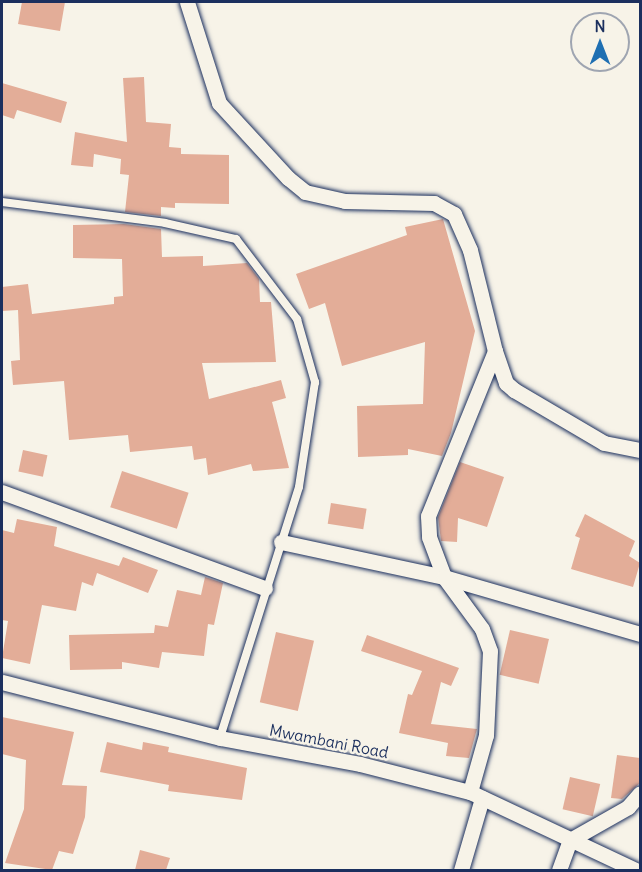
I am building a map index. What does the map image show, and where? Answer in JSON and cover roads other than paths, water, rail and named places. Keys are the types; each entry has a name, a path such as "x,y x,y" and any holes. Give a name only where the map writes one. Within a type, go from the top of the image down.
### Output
{"street":[{"path":"186,2 219,103 288,178 305,192 345,201 434,203 453,214 470,250 495,351 506,383 604,443 640,450"},
{"path":"461,870 486,735 490,651 482,629 444,578 429,537 431,503 495,351"},
{"path":"2,492 265,588"},
{"path":"281,542 444,578 640,634"},
{"name":"Mwambani Road","path":"2,682 220,738 360,764 476,795 636,870"},
{"path":"559,870 570,840 628,807 640,793"}],"lane":[{"path":"2,202 165,223 236,239 264,272 297,320 315,382 299,487 265,588 220,738"}]}
